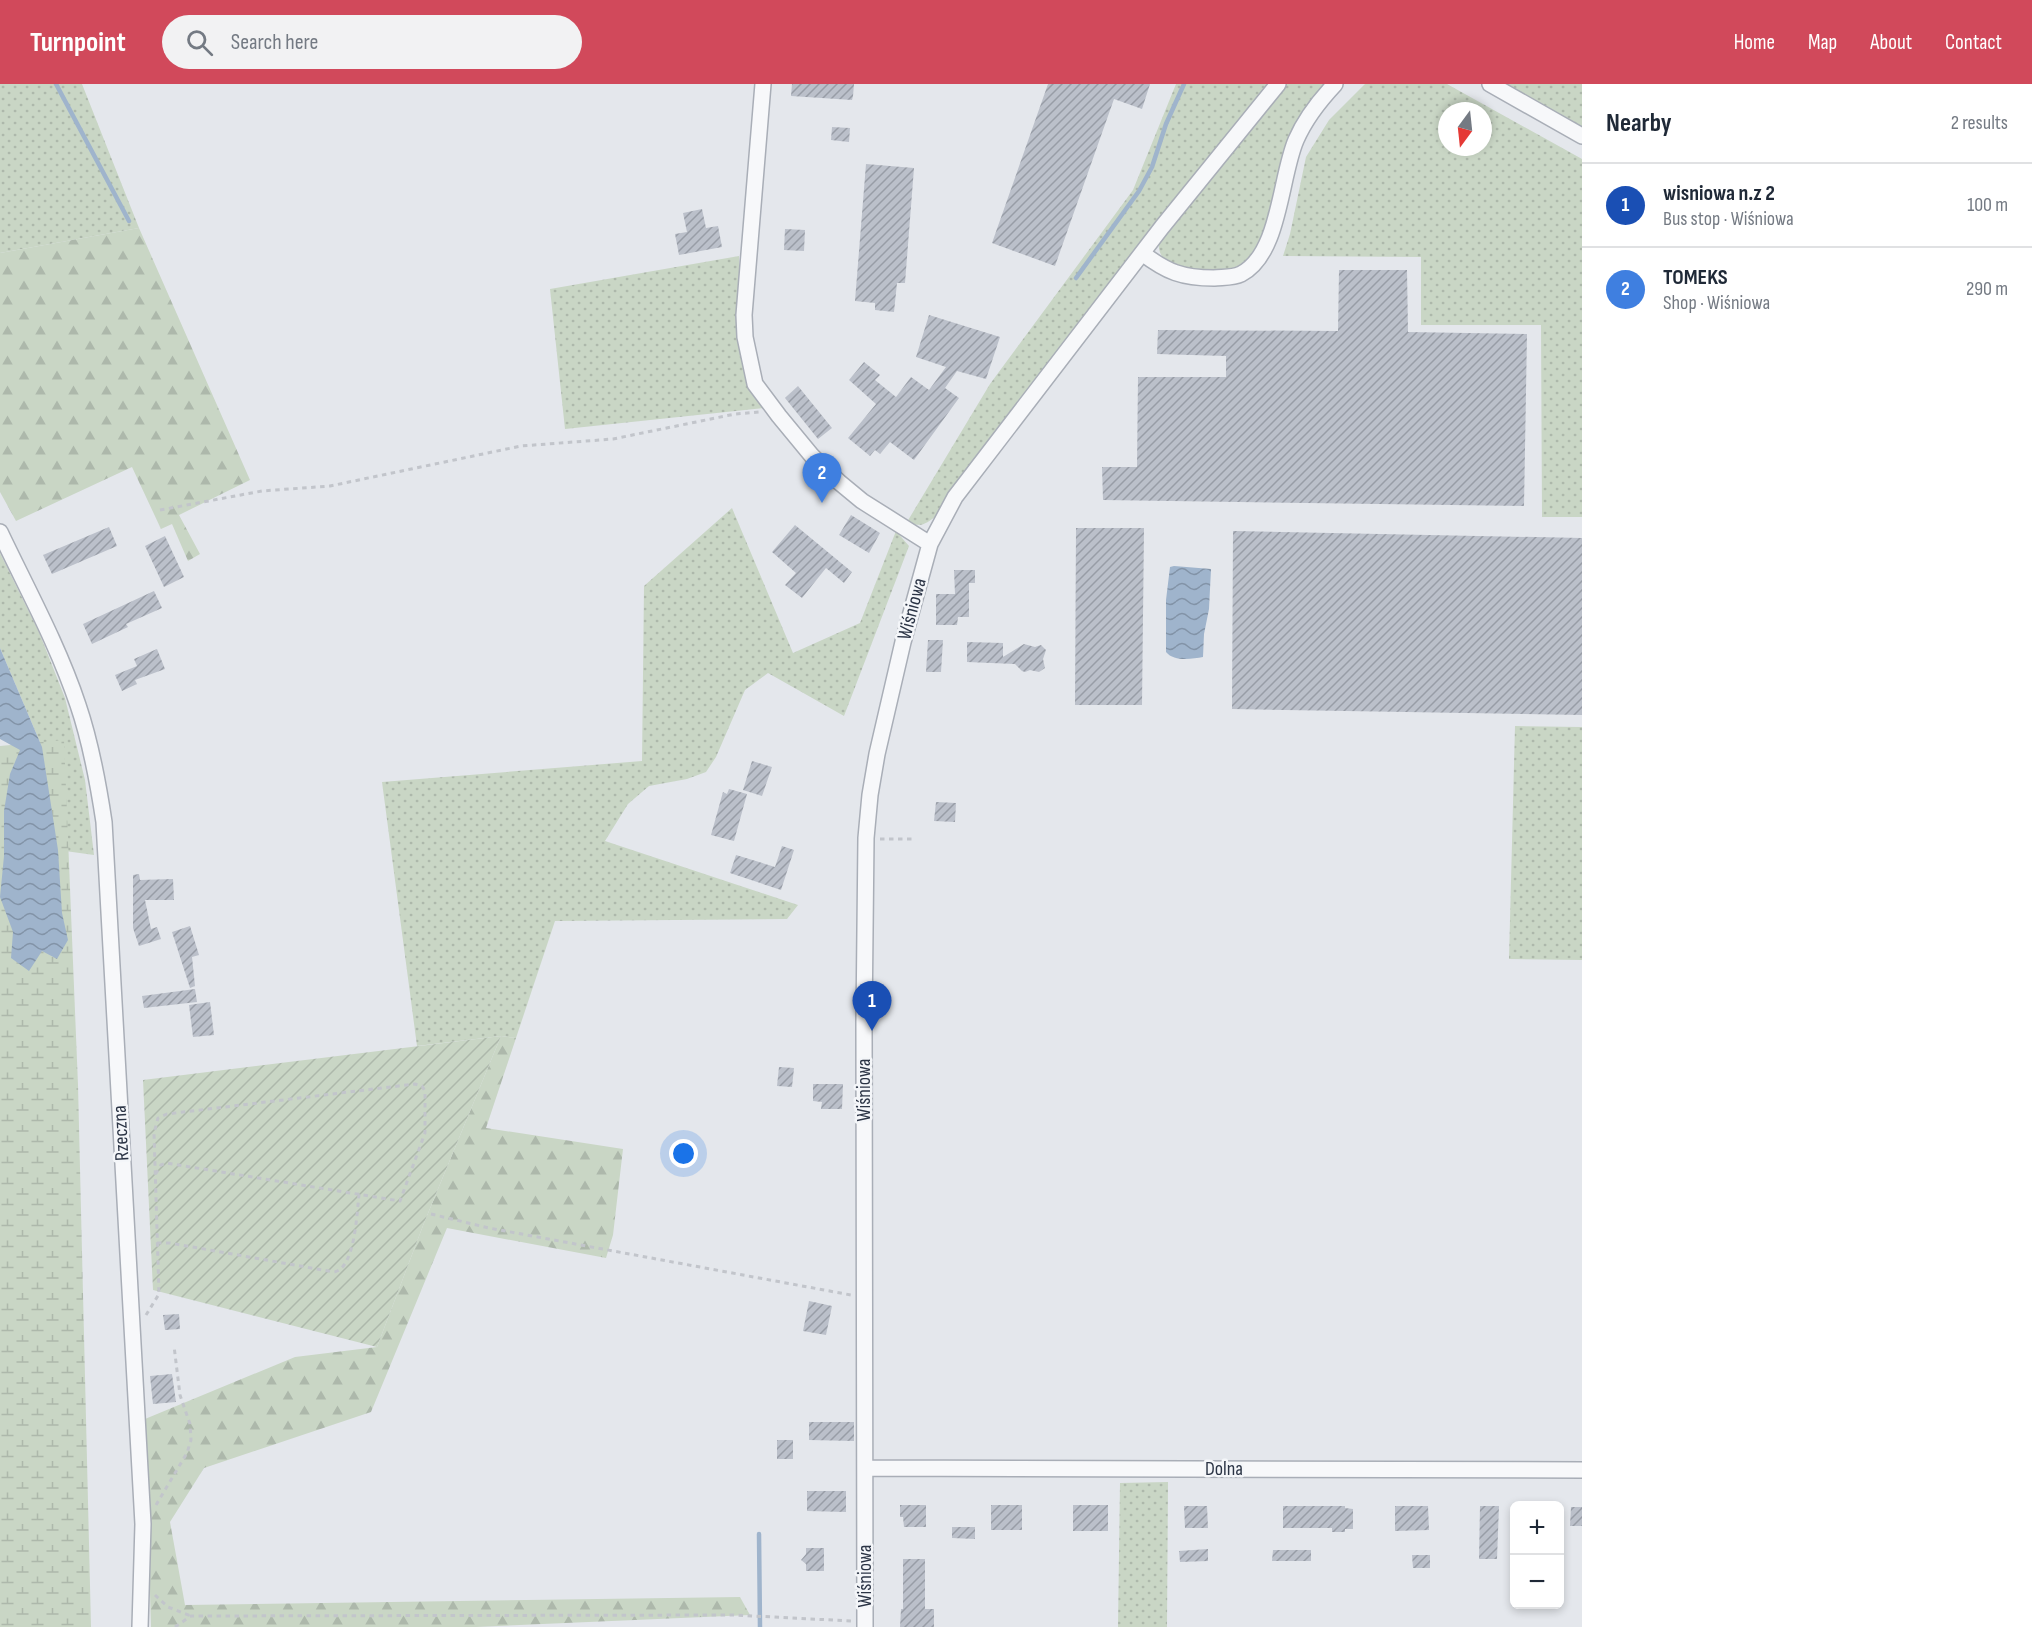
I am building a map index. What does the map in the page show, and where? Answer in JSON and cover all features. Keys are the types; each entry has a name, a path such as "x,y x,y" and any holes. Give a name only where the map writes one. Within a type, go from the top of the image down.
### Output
{"street":[{"path":"763,84 744,315 745,337 755,384 812,456 839,482 862,501 930,544"},
{"name":"Wiśniowa","path":"865,1624 866,838 877,754 903,642 930,544 955,497 1142,253 1278,84"},
{"path":"1142,253 1168,271 1189,277 1232,277 1247,270 1254,263 1269,238 1296,140 1323,97 1335,84"},
{"path":"1490,84 1582,136"},
{"name":"Rzeczna","path":"0,532 56,647 78,705 97,771 104,822 143,1524 140,1627"},
{"name":"Dolna","path":"866,1468 1582,1470"}],"path":[{"path":"160,510 262,491 330,486 521,447 613,439 735,414 776,412"},
{"path":"866,838 915,839"},
{"path":"134,1335 159,1294 157,1243 155,1175 154,1133 158,1118 167,1113 415,1084 422,1086 425,1091 424,1133 400,1201 166,1163 161,1165 155,1175"},
{"path":"157,1243 170,1243 340,1272 351,1251 359,1194"},
{"path":"431,1214 489,1228 864,1298"},
{"path":"143,1524 175,1476 191,1440 190,1424 180,1395 174,1346"},
{"path":"142,1577 160,1601 168,1607 191,1616 734,1615 865,1624"},
{"path":"175,1627 191,1616"}],"green space":[{"path":"0,84 82,84 139,228 0,253"},
{"path":"1176,84 1268,84 1125,264 938,515 923,524 916,525 907,522 990,384 1133,190"},
{"path":"1287,84 1333,84 1310,110 1299,127 1270,220 1253,253 1241,264 1220,271 1189,269 1168,262 1160,252 1159,241"},
{"path":"1365,84 1447,84 1479,102 1438,102 1438,156 1492,156 1492,109 1582,159 1582,517 1542,517 1541,325 1421,325 1421,257 1283,256 1290,234 1306,157 1329,120"},
{"path":"1495,84 1582,84 1582,136"},
{"path":"139,228 250,480 179,515 200,554 188,561 172,524 161,529 132,467 16,521 0,492 0,253"},
{"path":"739,256 742,360 765,408 565,429 550,289"},
{"path":"732,508 793,653 860,623 896,531 909,546 844,716 768,673 745,690 716,757 706,772 687,779 649,786 628,804 605,841 798,905 787,919 555,921 516,1038 501,1036 417,1046 382,782 642,761 644,586"},
{"path":"0,553 39,632 65,698 85,780 94,855 58,850 42,747 0,648"},
{"path":"1515,726 1582,727 1582,960 1509,959"},
{"path":"64,740 78,1085 91,1627 0,1627 0,746"},
{"path":"501,1036 516,1038 486,1128 623,1149 613,1235 606,1258 447,1228 371,1412 204,1468 170,1522 185,1605 740,1597 750,1615 476,1627 151,1627 145,1419 295,1357 377,1347 424,1223"},
{"path":"501,1036 424,1223 377,1347 153,1290 143,1080"},
{"path":"1168,1482 1167,1627 1118,1627 1120,1483"}],"water":[{"path":"1170,567 1211,569 1203,657 1178,659 1166,652 1166,600"},
{"path":"0,648 42,747 58,850 62,913 68,940 57,959 42,951 29,971 11,958 13,932 0,897 4,856 4,811 10,774 20,750 0,739"}],"building":[{"path":"792,84 854,84 853,96 852,100 791,96"},
{"path":"1048,84 1150,84 1142,109 1114,99 1055,266 992,243"},
{"path":"832,127 850,128 849,142 831,140"},
{"path":"866,164 914,168 905,283 897,283 894,312 875,310 875,303 855,301"},
{"path":"702,209 706,228 718,226 722,247 679,255 675,234 687,232 683,213"},
{"path":"785,229 805,230 804,251 784,250"},
{"path":"1339,270 1407,270 1408,332 1527,334 1524,506 1103,500 1102,467 1137,467 1138,377 1226,377 1226,356 1157,354 1158,330 1338,331"},
{"path":"929,315 1000,337 986,379 957,371 945,388 959,398 914,460 890,442 880,454 875,450 870,456 848,438 876,404 849,380 864,362 880,375 875,380 896,397 911,377 929,390 946,367 916,357"},
{"path":"798,386 832,428 818,439 785,398"},
{"path":"851,515 880,533 869,553 839,535"},
{"path":"795,525 852,572 844,583 826,568 802,598 785,585 796,573 772,552"},
{"path":"109,527 117,546 52,574 43,555"},
{"path":"1076,528 1144,528 1142,705 1075,705"},
{"path":"1233,531 1582,538 1582,715 1232,709"},
{"path":"165,536 184,577 164,587 145,546"},
{"path":"954,570 975,570 975,583 969,583 969,617 958,617 957,625 936,625 936,594 955,594"},
{"path":"154,591 162,608 126,624 128,627 92,644 83,624"},
{"path":"928,640 943,640 941,672 926,672"},
{"path":"967,642 1003,643 1003,657 1024,644 1035,647 1041,645 1046,650 1043,659 1045,668 1039,672 1030,670 1025,672 1015,664 967,662"},
{"path":"157,649 165,669 135,680 137,684 122,691 115,675 137,666 134,659"},
{"path":"752,761 772,767 762,796 743,790"},
{"path":"729,789 747,794 734,841 711,835 723,792 727,794"},
{"path":"936,802 956,803 955,822 934,821"},
{"path":"782,846 794,850 781,890 730,873 736,855 775,867"},
{"path":"139,874 140,880 173,879 174,900 145,900 151,929 157,927 161,939 139,946 133,928 133,875"},
{"path":"190,926 199,955 192,957 195,986 190,988 172,932"},
{"path":"195,989 197,1002 144,1008 142,996"},
{"path":"210,1002 214,1035 193,1037 189,1005"},
{"path":"779,1067 794,1068 792,1087 777,1086"},
{"path":"813,1084 843,1084 842,1109 821,1109 822,1102 813,1101"},
{"path":"809,1301 832,1306 826,1335 803,1331"},
{"path":"179,1314 180,1329 165,1330 163,1315"},
{"path":"172,1374 176,1402 153,1404 150,1376"},
{"path":"809,1422 854,1422 854,1441 809,1440"},
{"path":"777,1440 793,1440 793,1459 777,1459"},
{"path":"807,1491 846,1491 846,1512 807,1511"},
{"path":"900,1505 926,1505 926,1527 904,1527 903,1517 900,1517"},
{"path":"991,1505 1022,1505 1022,1530 991,1530"},
{"path":"1073,1505 1108,1505 1108,1531 1073,1531"},
{"path":"1184,1506 1207,1506 1208,1528 1185,1528"},
{"path":"1283,1506 1345,1506 1345,1508 1353,1509 1353,1529 1345,1529 1345,1532 1332,1532 1332,1528 1283,1528"},
{"path":"1395,1506 1428,1506 1429,1530 1395,1531"},
{"path":"1480,1506 1499,1506 1497,1559 1479,1559"},
{"path":"1571,1507 1582,1507 1582,1526 1570,1526"},
{"path":"952,1527 975,1527 975,1539 952,1538"},
{"path":"806,1548 824,1548 824,1571 806,1571 806,1564 801,1560 806,1554"},
{"path":"1208,1549 1208,1561 1180,1562 1179,1551"},
{"path":"1273,1550 1311,1550 1311,1561 1272,1561"},
{"path":"1412,1555 1430,1555 1430,1568 1413,1568"},
{"path":"903,1559 925,1559 925,1609 934,1609 934,1627 900,1627 901,1609 903,1609"}],"waterway":[{"path":"56,84 129,221"},
{"path":"1076,278 1139,191 1152,167 1166,124 1184,84"},
{"path":"759,1534 760,1627"}],"place":[{"name":"TOMEKS","path":"822,503"},
{"name":"wisniowa n.z 2","path":"872,1031"}]}
